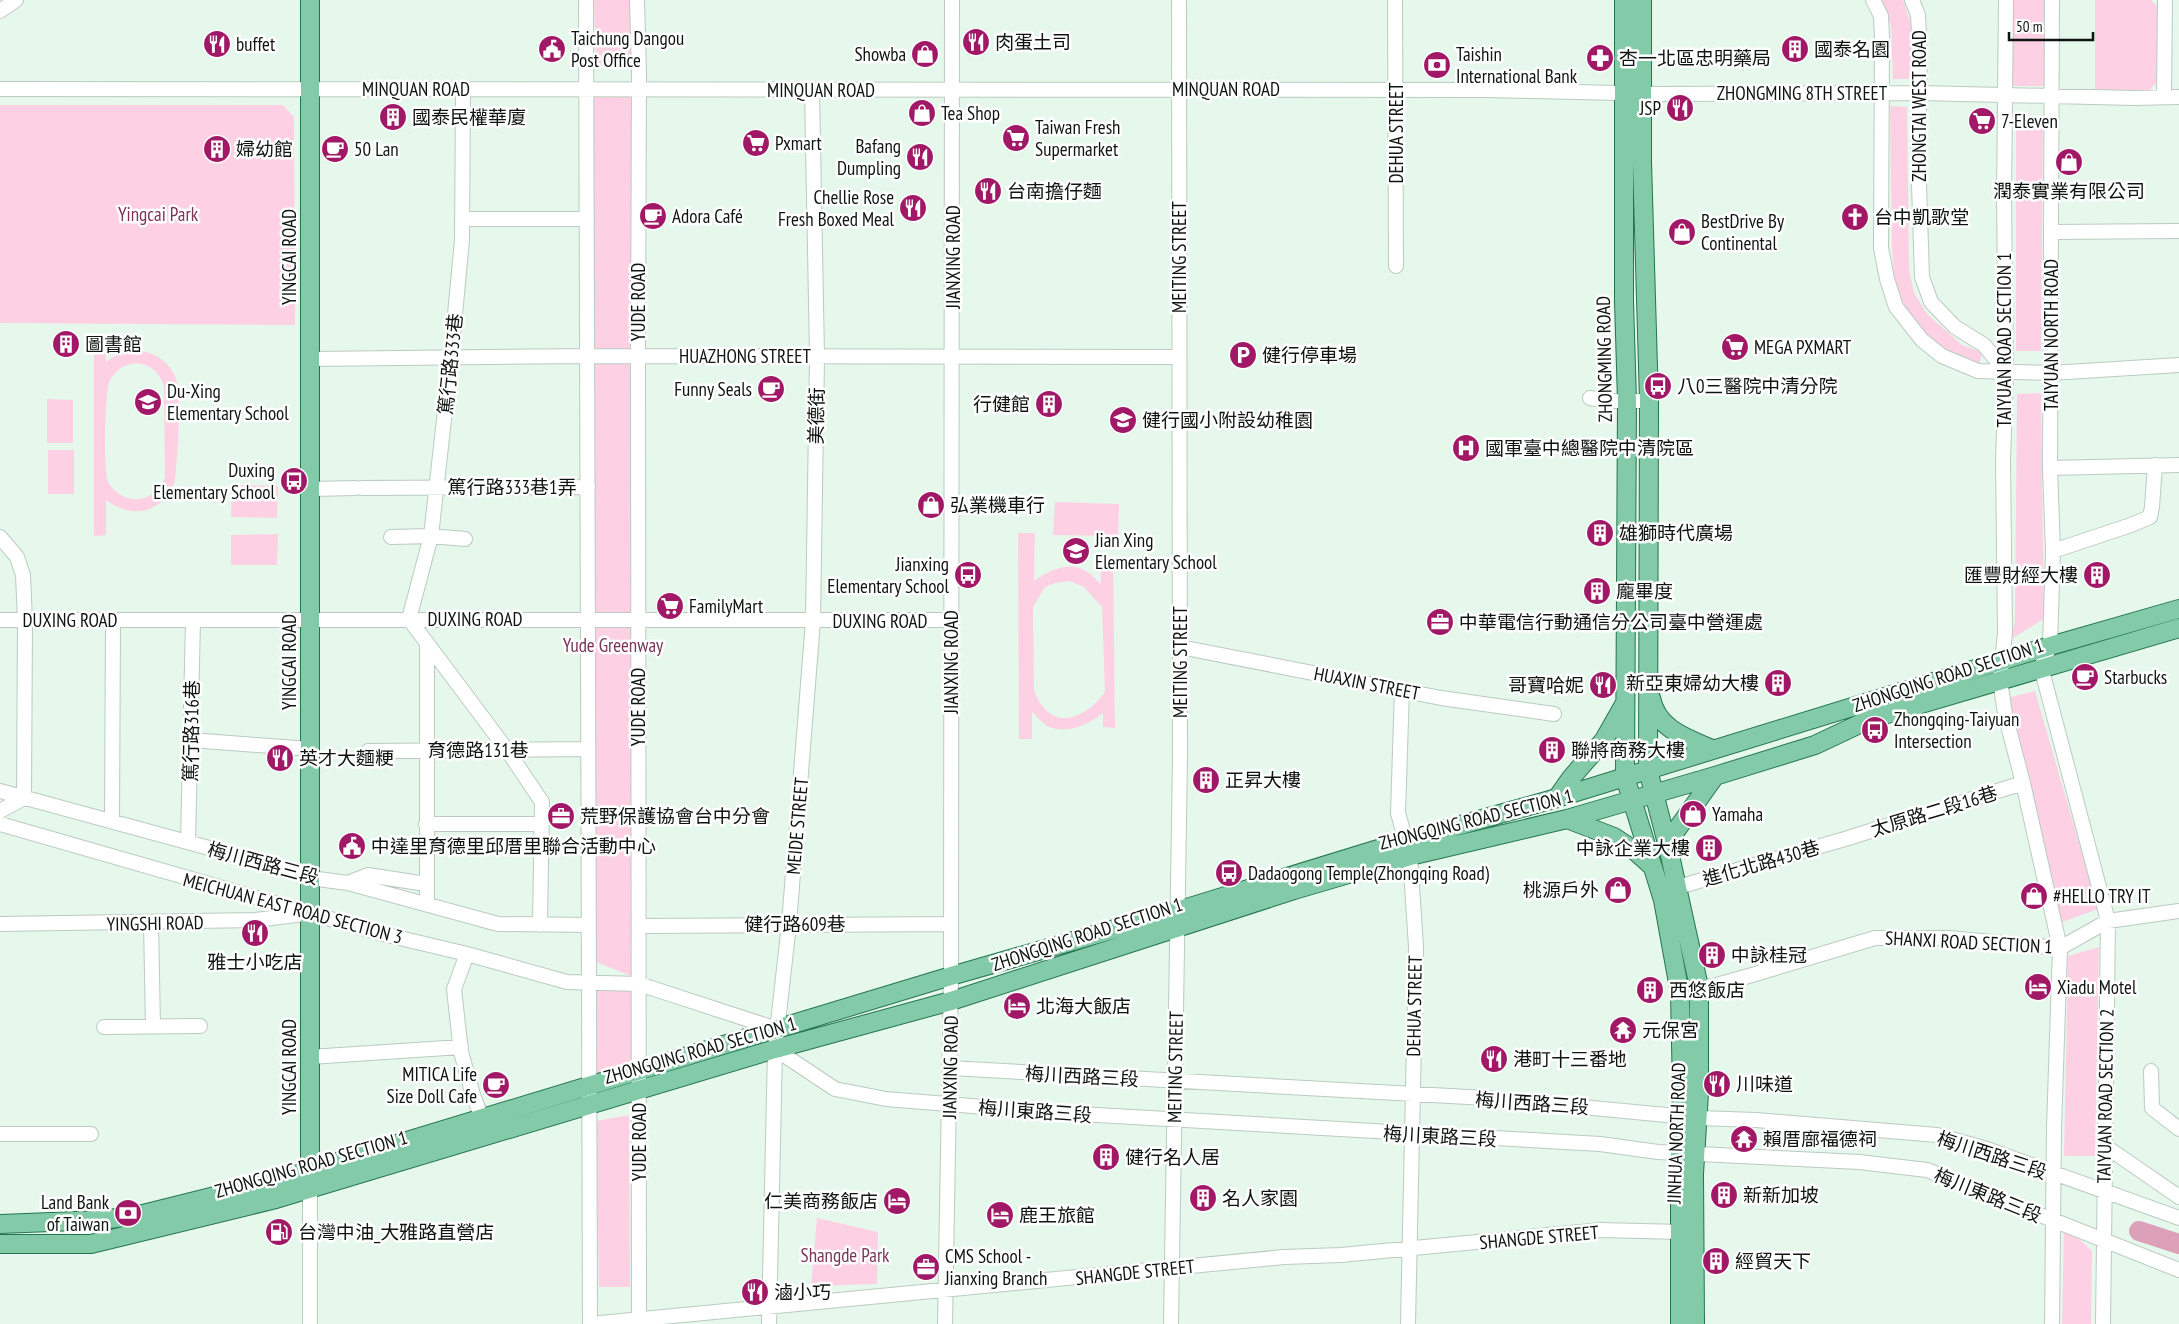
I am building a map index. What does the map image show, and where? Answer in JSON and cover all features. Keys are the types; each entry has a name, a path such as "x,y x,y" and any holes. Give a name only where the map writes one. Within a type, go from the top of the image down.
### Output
{"main road":[{"name":"YINGCAI ROAD","path":"310,0 310,1169"},
{"name":"ZHONGMING ROAD","path":"1624,0 1624,301 1627,401 1626,777"},
{"path":"1642,0 1642,162 1649,401 1648,770"},
{"name":"ZHONGQING ROAD SECTION 1","path":"0,1224 102,1220 139,1215 275,1180 951,976 1178,918 1407,848 1712,749 2050,646 2179,609"},
{"name":"ZHONGQING ROAD SECTION 1","path":"1407,848 1567,818 1632,801 1815,745 1870,719 2040,667 2179,628"},
{"path":"1648,683 1654,710 1676,734 1712,749"},
{"path":"1557,798 1571,778 1604,740 1626,703"},
{"name":"JINHUA NORTH ROAD","path":"1648,770 1678,887 1700,987 1681,1232 1680,1324"},
{"path":"1669,851 1674,832 1715,776"},
{"name":"JINHUA NORTH ROAD","path":"1626,777 1654,867 1671,939 1680,994 1689,1116"},
{"path":"1567,818 1614,837 1654,867"},
{"name":"ZHONGQING ROAD SECTION 1","path":"0,1244 91,1244 276,1199 775,1049 951,1001 1178,918"},
{"name":"JINHUA NORTH ROAD","path":"1688,1153 1695,1324"}],"street":[{"path":"0,11 16,0"},
{"path":"586,0 590,1324"},
{"name":"YUDE ROAD","path":"638,0 639,1322"},
{"name":"JIANXING ROAD","path":"945,1324 951,1001 952,0"},
{"name":"MEITING STREET","path":"1171,1324 1178,918 1180,647 1180,0"},
{"name":"DEHUA STREET","path":"1395,0 1396,266"},
{"path":"1873,0 1881,16 1881,248 1886,279 1896,306 1922,340 1942,356 1978,371 2051,373 2179,365"},
{"name":"ZHONGTAI WEST ROAD","path":"1912,0 1918,15 1920,93 1918,152 1922,277 1931,302 1955,327 1984,345 2006,372"},
{"name":"TAIYUAN ROAD SECTION 1","path":"2000,680 2005,633 2003,460 2006,372 2006,0"},
{"name":"TAIYUAN NORTH ROAD","path":"2040,667 2050,646 2053,551 2050,468 2052,0"},
{"path":"2164,97 2165,0"},
{"name":"MINQUAN ROAD","path":"0,89 1396,90 1642,93"},
{"name":"篤行路333巷","path":"437,488 462,240 463,89"},
{"name":"美德街","path":"812,90 816,356 813,621"},
{"name":"ZHONGMING 8TH STREET","path":"1642,93 1920,93 2179,97"},
{"path":"462,219 587,219"},
{"path":"2051,232 2179,231"},
{"name":"HUAZHONG STREET","path":"311,359 587,356 1179,356"},
{"path":"1590,398 1607,401 1649,401"},
{"path":"2053,551 2150,517 2155,465"},
{"path":"2050,468 2179,465"},
{"name":"篤行路333巷1弄","path":"310,489 588,487"},
{"name":"篤行路333巷1弄","path":"409,620 431,536 437,488"},
{"path":"391,537 431,536 465,540"},
{"path":"0,537 17,557 23,575 25,621 24,798 0,811"},
{"name":"DUXING ROAD","path":"0,620 951,620"},
{"path":"112,821 113,620"},
{"name":"篤行路316巷","path":"188,842 193,620"},
{"path":"409,620 507,750 542,802 540,925"},
{"name":"MEIDE STREET","path":"775,1049 789,924 813,621"},
{"path":"427,644 427,904"},
{"name":"HUAXIN STREET","path":"1180,647 1441,698 1554,714"},
{"name":"TAIYUAN ROAD SECTION 2","path":"2040,667 2108,921 2103,1324"},
{"path":"2000,680 2004,714 2023,783 2060,948 2052,1324"},
{"name":"DEHUA STREET","path":"1402,689 1398,813 1407,848 1416,947 1408,1324"},
{"path":"191,740 310,749"},
{"name":"育德路131巷","path":"368,751 588,749"},
{"name":"太原路二段16巷","path":"1845,839 2023,783"},
{"name":"梅川西路三段","path":"0,791 188,842 310,878 348,883 498,924 588,925"},
{"name":"MEICHUAN EAST ROAD SECTION 3","path":"0,824 383,934 467,954 567,982 588,983"},
{"path":"426,824 541,824"},
{"name":"進化北路430巷","path":"1678,887 1845,839"},
{"path":"348,883 368,875 426,884"},
{"name":"SHANXI ROAD SECTION 1","path":"1700,987 1713,986 1875,938 1958,939 2060,948 2108,921 2179,911"},
{"name":"YINGSHI ROAD","path":"0,924 256,920 310,913"},
{"path":"151,923 153,1026"},
{"name":"健行路609巷","path":"638,926 951,924"},
{"path":"467,954 454,989 461,1047 473,1095 482,1118"},
{"path":"588,983 639,984 777,1029"},
{"path":"104,1027 200,1026"},
{"path":"310,1057 461,1047"},
{"path":"769,1324 775,1049"},
{"name":"梅川東路三段","path":"775,1049 835,1089 886,1099 1174,1120 1600,1144 1658,1152 1859,1162 1927,1170 2103,1241"},
{"name":"梅川西路三段","path":"950,1068 1412,1096 1486,1098 1937,1135 1987,1149 2054,1175 2177,1217"},
{"path":"2152,1071 2152,1108 2179,1130"},
{"path":"0,1134 90,1134"},
{"path":"2105,1146 2179,1197"},
{"name":"YINGCAI ROAD","path":"310,1169 310,1324"},
{"path":"2177,1217 2179,1201"},
{"name":"SHANGDE STREET","path":"590,1324 639,1322 706,1312 769,1308 1284,1257 1341,1255 1601,1230 1681,1232"},
{"path":"2103,1241 2179,1270"}],"green space":[{"path":"594,0 632,0 632,67 596,66"},
{"path":"1881,0 1903,0 1911,24 1911,79 1893,79 1891,26"},
{"path":"2012,0 2045,0 2047,86 2012,86"},
{"path":"2095,0 2151,0 2158,7 2156,83 2148,92 2095,92"},
{"path":"590,95 633,95 634,353 591,353"},
{"name":"Yingcai Park","path":"0,105 283,105 294,117 295,325 0,323"},
{"path":"1890,106 1907,107 1909,270 1914,293 1927,314 1962,345 1982,352 1980,363 1958,358 1940,347 1923,333 1900,298 1894,279 1892,248"},
{"path":"2016,118 2043,118 2041,351 2016,351"},
{"path":"94,341 105,341 106,362 125,352 140,351 155,355 170,368 175,376 179,397 178,443 175,481 170,492 163,500 146,510 137,511 126,510 106,500 106,535 94,536","holes":["135,363 145,365 154,370 160,377 164,387 165,477 158,489 140,499 130,499 114,490 108,482 105,464 109,382 116,372 123,367"]},
{"name":"Yude Greenway","path":"634,362 633,614 591,614 591,363"},
{"path":"2041,393 2044,619 2011,639 2015,620 2017,394"},
{"path":"47,399 73,400 73,443 47,443"},
{"path":"48,450 74,450 74,494 48,494"},
{"path":"232,485 278,486 277,518 231,517"},
{"path":"1055,502 1119,504 1118,536 1053,535"},
{"path":"1018,533 1035,533 1034,581 1059,568 1073,567 1088,572 1101,584 1100,557 1113,557 1115,728 1103,727 1103,713 1084,725 1069,729 1054,729 1043,723 1032,712 1032,739 1019,739","holes":["1070,581 1084,587 1102,607 1105,692 1087,710 1077,716 1057,717 1048,712 1040,703 1034,690 1033,607 1045,587 1055,583"]},
{"path":"278,534 277,565 231,565 231,535"},
{"name":"Yude Greenway","path":"592,624 634,624 631,976 596,962"},
{"path":"2035,691 2098,909 2062,922 2007,698"},
{"path":"2099,947 2095,1156 2064,1156 2068,956"},
{"path":"596,990 631,990 632,1065 595,1076"},
{"path":"629,1115 630,1287 599,1287 596,1121"},
{"name":"Shangde Park","path":"817,1218 878,1232 877,1284 811,1286"},
{"path":"2064,1225 2092,1251 2091,1324 2062,1324"}],"waterway":[{"path":"2139,1231 2179,1244"}],"place":[{"name":"肉蛋土司","path":"976,42"},
{"name":"buffet","path":"217,44"},
{"name":"Taichung Dangou Post Office","path":"552,49"},
{"name":"國泰名園","path":"1795,49"},
{"name":"Showba","path":"925,54"},
{"name":"杏一北區忠明藥局","path":"1600,58"},
{"name":"Taishin International Bank","path":"1437,65"},
{"name":"JSP","path":"1680,108"},
{"name":"Tea Shop","path":"922,113"},
{"name":"國泰民權華廈","path":"393,117"},
{"name":"7-Eleven","path":"1982,121"},
{"name":"Taiwan Fresh Supermarket","path":"1016,138"},
{"name":"Pxmart","path":"756,143"},
{"name":"婦幼館","path":"217,149"},
{"name":"50 Lan","path":"335,149"},
{"name":"Bafang Dumpling","path":"920,157"},
{"name":"潤泰實業有限公司","path":"2069,162"},
{"name":"台南擔仔麵","path":"988,191"},
{"name":"Chellie Rose Fresh Boxed Meal","path":"913,208"},
{"name":"Adora Café","path":"653,216"},
{"name":"台中凱歌堂","path":"1855,217"},
{"name":"BestDrive By Continental","path":"1682,232"},
{"name":"圖書館","path":"66,344"},
{"name":"MEGA PXMART","path":"1735,347"},
{"name":"健行停車場","path":"1243,355"},
{"name":"八0三醫院中清分院","path":"1658,386"},
{"name":"Funny Seals","path":"771,389"},
{"name":"Du-Xing Elementary School","path":"148,402"},
{"name":"行健館","path":"1049,404"},
{"name":"健行國小附設幼稚園","path":"1123,420"},
{"name":"國軍臺中總醫院中清院區","path":"1466,448"},
{"name":"Duxing Elementary School","path":"294,481"},
{"name":"弘業機車行","path":"931,505"},
{"name":"雄獅時代廣場","path":"1600,533"},
{"name":"Jian Xing Elementary School","path":"1076,551"},
{"name":"Jianxing Elementary School","path":"968,575"},
{"name":"匯豐財經大樓","path":"2097,575"},
{"name":"龐畢度","path":"1597,591"},
{"name":"FamilyMart","path":"670,606"},
{"name":"中華電信行動通信分公司臺中營運處","path":"1440,622"},
{"name":"Starbucks","path":"2085,677"},
{"name":"新亞東婦幼大樓","path":"1778,683"},
{"name":"哥寶哈妮","path":"1603,685"},
{"name":"Zhongqing-Taiyuan Intersection","path":"1875,730"},
{"name":"聯將商務大樓","path":"1552,750"},
{"name":"英才大麵粳","path":"280,758"},
{"name":"正昇大樓","path":"1206,780"},
{"name":"Yamaha","path":"1693,814"},
{"name":"荒野保護協會台中分會","path":"561,816"},
{"name":"中達里育德里邱厝里聯合活動中心","path":"352,846"},
{"name":"中詠企業大樓","path":"1709,848"},
{"name":"Dadaogong Temple(Zhongqing Road)","path":"1229,873"},
{"name":"桃源戶外","path":"1618,890"},
{"name":"#HELLO TRY IT","path":"2034,896"},
{"name":"雅士小吃店","path":"255,933"},
{"name":"中詠桂冠","path":"1712,955"},
{"name":"Xiadu Motel","path":"2038,987"},
{"name":"西悠飯店","path":"1650,990"},
{"name":"北海大飯店","path":"1017,1006"},
{"name":"元保宮","path":"1623,1030"},
{"name":"港町十三番地","path":"1494,1059"},
{"name":"川味道","path":"1717,1084"},
{"name":"MITICA Life Size Doll Cafe","path":"496,1085"},
{"name":"賴厝廍福德祠","path":"1744,1139"},
{"name":"健行名人居","path":"1106,1157"},
{"name":"新新加坡","path":"1724,1195"},
{"name":"名人家園","path":"1203,1198"},
{"name":"仁美商務飯店","path":"897,1201"},
{"name":"Land Bank of Taiwan","path":"128,1213"},
{"name":"鹿王旅館","path":"1000,1215"},
{"name":"台灣中油_大雅路直營店","path":"279,1232"},
{"name":"經貿天下","path":"1716,1261"},
{"name":"CMS School - Jianxing Branch","path":"926,1267"},
{"name":"滷小巧","path":"755,1292"}]}
